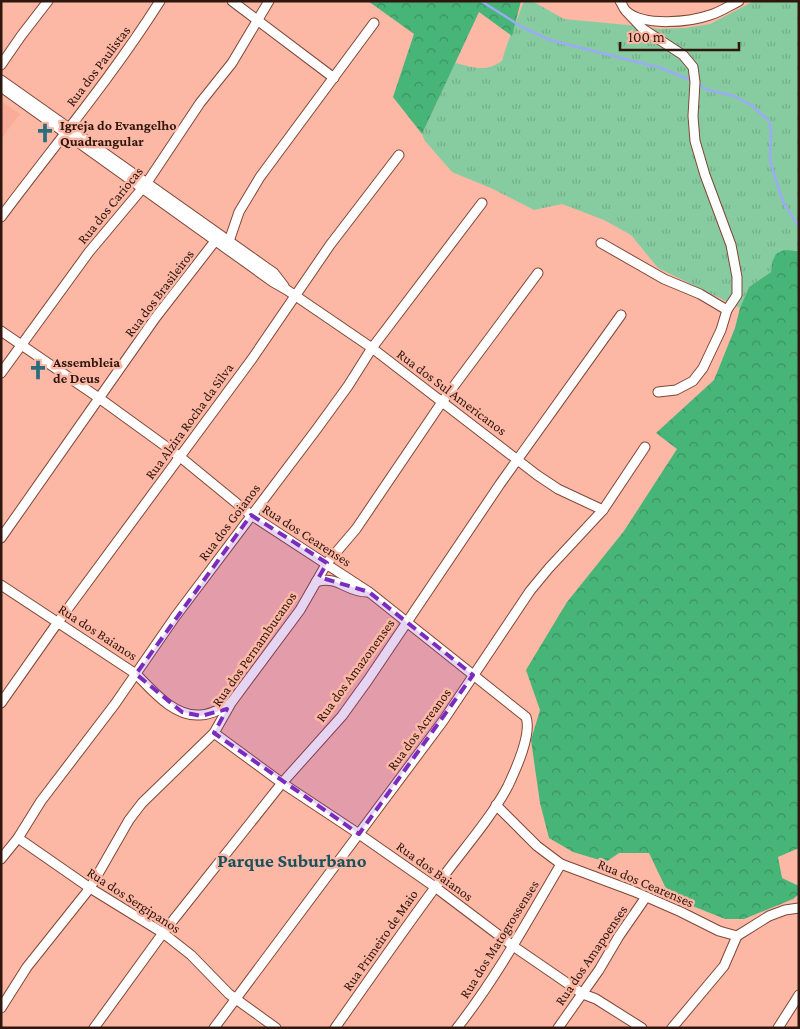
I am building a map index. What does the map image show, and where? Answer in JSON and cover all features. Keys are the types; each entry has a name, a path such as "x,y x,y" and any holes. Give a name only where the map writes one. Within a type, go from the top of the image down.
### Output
{"street":[{"path":"1,65 48,1"},
{"name":"Rua dos Paulistas","path":"1,218 133,42 160,1"},
{"path":"232,1 334,78"},
{"name":"Rua dos Cariocas","path":"1,373 89,252 144,186 200,103 232,64 269,1"},
{"path":"620,1 627,12 643,29 683,55 693,67 695,74 693,116 696,141 710,191 731,245 738,277 737,295 727,310 721,330 703,368 693,381 676,390 658,392"},
{"path":"627,12 641,18 687,21 712,15 738,1"},
{"path":"227,245 239,212 260,177 286,139 374,23"},
{"name":"Rua dos Sul Americanos","path":"1,80 217,238 274,273 287,290 372,348 537,475 558,489 603,510"},
{"name":"Rua dos Sul Americanos","path":"1,87 67,130"},
{"name":"Rua Alzira Rocha da Silva","path":"1,703 58,622 252,359 330,246 399,155"},
{"name":"Rua dos Goianos","path":"1,859 18,838 41,801 115,704 176,617 343,394 372,348 482,202"},
{"name":"Rua dos Brasileiros","path":"1,538 156,317 217,238"},
{"path":"601,242 664,279 700,294 727,310"},
{"name":"Rua dos Pernambucanos","path":"1,1008 34,958 90,888 129,820 142,803 214,733 231,703 300,610 327,563 356,530 442,402 538,273"},
{"name":"Rua dos Amazonenses","path":"94,1028 163,933 282,783 342,716 434,583 458,544 621,314"},
{"name":"Rua dos Cearenses","path":"1,331 180,456 251,516 327,563 369,592 523,713"},
{"name":"Rua dos Acreanos","path":"214,1028 443,721 530,591 603,510 646,447"},
{"path":"316,582 330,579 358,591 369,592"},
{"name":"Rua dos Baianos","path":"1,585 136,674 154,692 182,712 201,716 213,713 231,703"},
{"name":"Rua Primeiro de Maio","path":"335,1028 508,786 522,752 527,725 527,720 523,713"},
{"name":"Rua dos Baianos","path":"214,733 282,783 435,887 513,946 583,994 596,999 642,1028"},
{"name":"Rua dos Cearenses","path":"496,805 537,846 561,864 646,897 719,931 737,936"},
{"name":"Rua dos Sergipanos","path":"18,838 90,888 163,933 191,955 235,998 276,1028"},
{"name":"Rua dos Matogrossenses","path":"457,1028 477,1002 513,946 561,864"},
{"name":"Rua dos Amapoenses","path":"558,1028 583,994 646,897"},
{"path":"672,1028 724,966 737,936 769,916 785,910 799,908"},
{"path":"778,1028 799,995"}],"highlighted area":[{"path":"251,515 327,563 319,577 369,592 473,675 359,834 214,733 227,709 201,716 182,712 136,674"}],"shaded area":[{"path":"1,101 20,114 1,139"}],"green space":[{"path":"368,1 521,1 512,36 479,12 422,134 393,97 414,34"},
{"path":"524,1 532,1 564,19 658,29 685,28 710,24 754,1 799,1 799,251 795,250 772,262 771,272 749,287 740,308 658,268 631,235 604,220 562,204 534,210 493,189 452,172 425,141 422,134 455,63 484,68 496,65 502,61"},
{"path":"784,250 799,251 799,848 778,857 782,878 799,886 799,894 793,899 744,919 725,919 670,897 649,853 619,853 606,862 573,852 549,838 540,803 531,740 540,710 526,670 567,602 624,531 677,449 656,433 714,380 749,287 771,272 772,262 776,254"}],"waterway":[{"path":"481,1 522,27 550,40 661,68 690,80"},
{"path":"700,85 708,90 734,96 751,105 768,120 771,128 770,161 783,202 799,227"}],"place":[{"name":"Igreja do Evangelho Quadrangular","path":"45,133"},
{"name":"Assembleia de Deus","path":"38,370"}],"district":[{"name":"Parque Suburbano","path":"292,860"}]}
